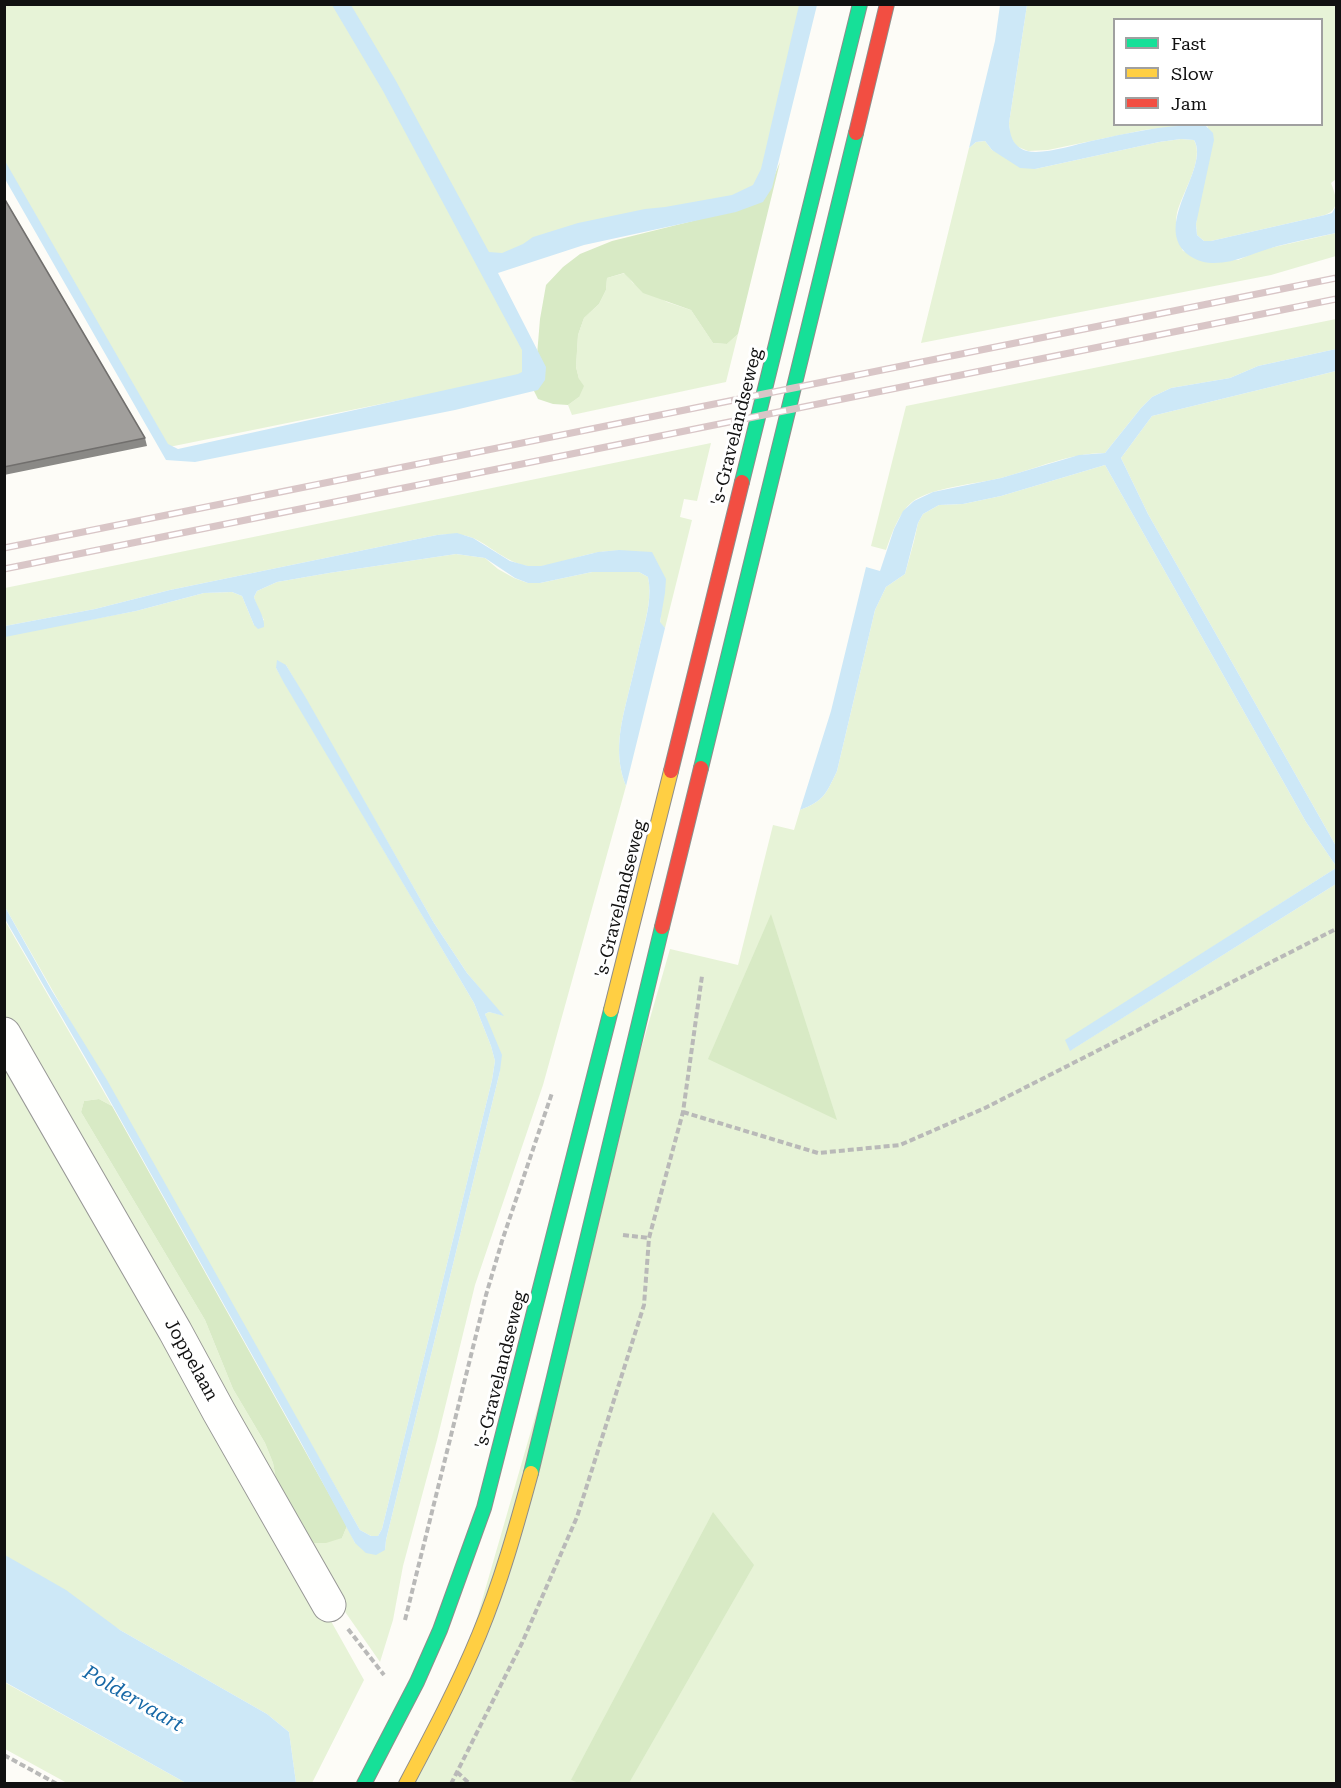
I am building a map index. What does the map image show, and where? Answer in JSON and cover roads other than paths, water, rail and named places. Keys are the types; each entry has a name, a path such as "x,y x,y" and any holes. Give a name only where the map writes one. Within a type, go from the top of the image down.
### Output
{"main road":[{"name":"'s-Gravelandseweg","path":"364,1784 433,1647 459,1581 483,1508 630,935 860,4"},
{"path":"406,1784 450,1700 479,1635 505,1566 531,1474 658,942 888,4"}],"street":[{"name":"Joppelaan","path":"4,1034 175,1330 329,1605"}],"water":[{"path":"332,5 351,5 396,81 489,252 502,253 533,237 578,223 732,195 753,185 761,169 799,5 817,5 772,188 763,202 736,212 584,245 498,273 546,367 545,380 538,390 455,410 195,462 166,460 5,179 5,161 168,444 178,449 522,372 522,350 383,91"},
{"path":"1000,5 1027,5 1009,123 1011,137 1018,147 1027,151 1041,152 1147,130 1176,126 1206,126 1213,133 1214,140 1196,224 1197,235 1204,241 1325,215 1332,213 1336,206 1336,233 1278,246 1222,263 1200,261 1190,256 1179,244 1176,230 1178,214 1195,166 1197,152 1194,140 1159,142 1035,169 1020,168 992,150 985,141 976,142 969,148 995,41"},
{"path":"1336,349 1336,371 1152,416 1121,458 1148,514 1336,846 1336,866 1306,822 1105,465 1001,496 963,504 939,505 923,514 918,523 905,574 886,587 875,610 837,771 823,796 800,810 831,711 866,567 880,571 894,529 903,511 914,501 933,492 1001,478 1079,455 1105,453 1152,397 1171,388 1230,378 1258,366"},
{"path":"457,533 473,538 510,561 528,566 541,566 598,552 619,550 652,552 666,579 660,622 665,628 626,786 620,762 620,738 649,598 648,577 639,572 592,572 540,583 528,583 515,578 485,558 456,554 277,582 257,591 254,597 264,623 264,627 258,629 254,625 242,596 232,592 204,593 136,611 5,637 5,626 95,609 170,590 437,535"},
{"path":"277,660 286,665 306,698 434,923 467,973 504,1016 489,1012 485,1014 502,1055 500,1071 385,1550 376,1555 366,1553 355,1543 100,1083 5,919 5,907 52,991 107,1080 360,1530 371,1536 378,1536 382,1529 495,1061 474,1003 284,683 276,668"},
{"path":"1336,868 1336,884 1070,1051 1065,1040"},
{"name":"Poldervaart","path":"5,1555 66,1590 120,1630 267,1714 289,1732 296,1783 186,1783 5,1682"}],"railway":[{"path":"4,548 1336,278"},
{"path":"4,569 1336,299"}]}
